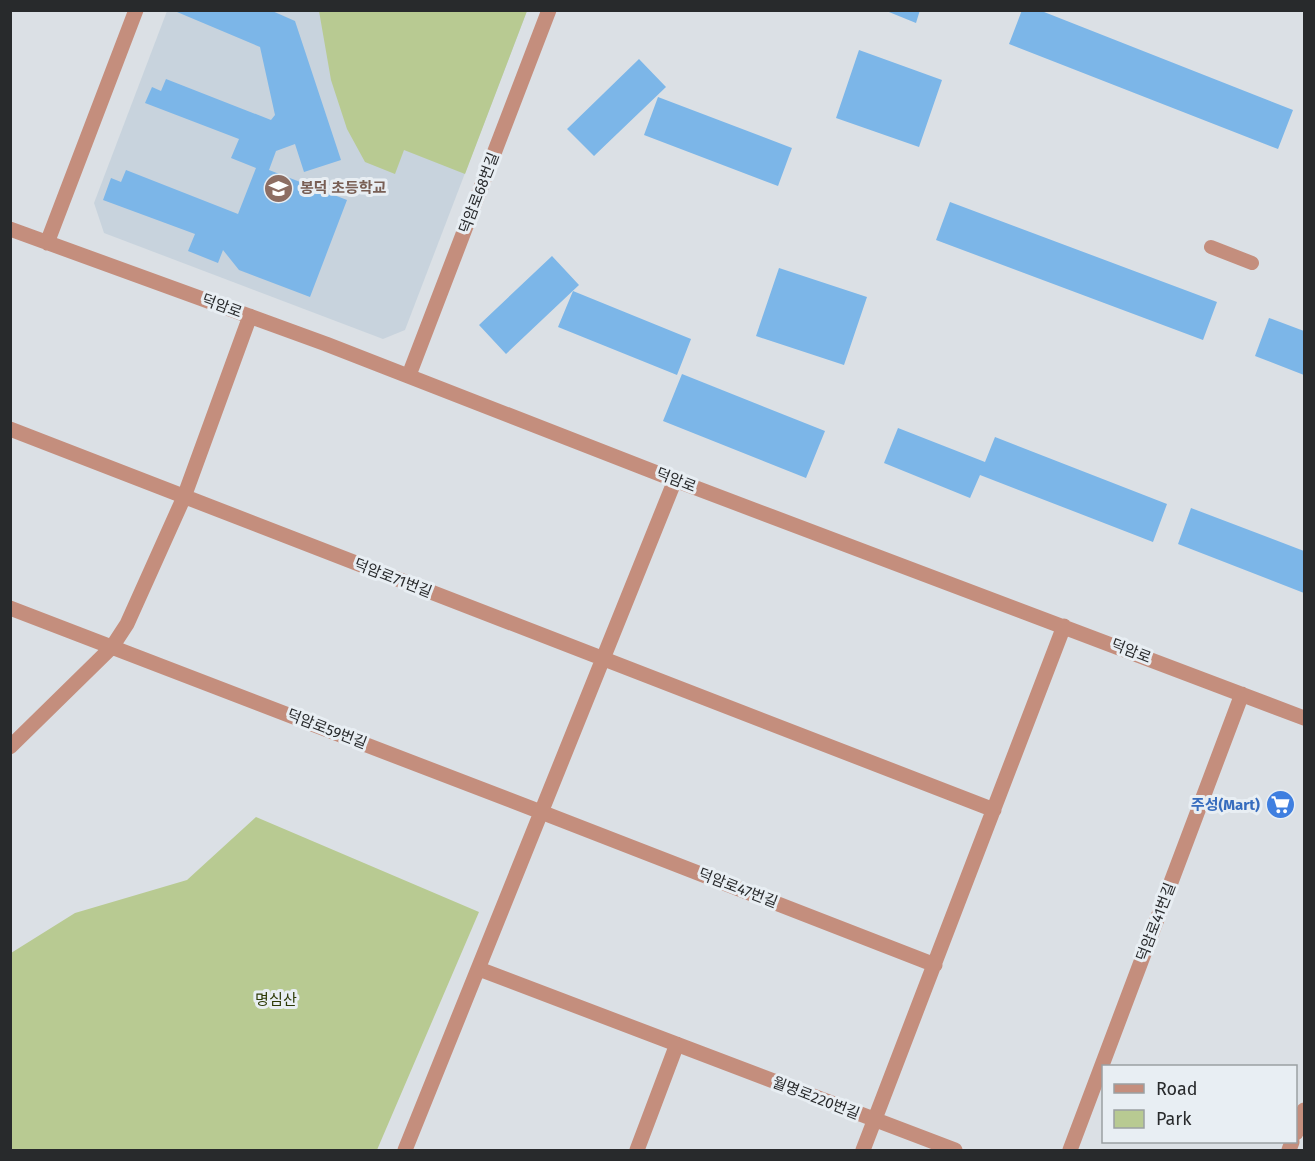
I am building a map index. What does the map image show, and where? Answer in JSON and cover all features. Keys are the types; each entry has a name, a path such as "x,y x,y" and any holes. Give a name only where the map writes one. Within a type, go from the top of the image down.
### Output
{"street":[{"path":"47,243 136,10"},
{"name":"덕암로68번길","path":"409,375 549,10"},
{"name":"덕암로","path":"10,229 409,375 675,480 1305,718"},
{"path":"10,747 112,647 127,624 184,497 250,316"},
{"name":"덕암로71번길","path":"10,429 602,659"},
{"path":"405,1150 675,480"},
{"path":"10,608 112,647"},
{"path":"863,1150 1064,626"},
{"name":"덕암로59번길","path":"112,647 542,812"},
{"path":"602,659 994,810"},
{"name":"덕암로41번길","path":"1102,1065 1242,694"},
{"name":"덕암로47번길","path":"542,812 935,965"},
{"name":"월명로220번길","path":"479,969 955,1150"},
{"path":"637,1150 677,1044"},
{"name":"덕암로41번길","path":"1070,1150 1102,1065"},
{"path":"1297,1130 1305,1110"}],"lane":[{"path":"1210,247 1252,263"}],"shaded area":[{"name":"봉덕 초등학교","path":"167,11 527,11 405,330 383,339 104,233 94,203"}],"green space":[{"path":"319,11 527,11 465,174 404,150 395,174 365,162 347,129 331,80"},
{"name":"명심산","path":"256,817 479,912 377,1150 11,1150 11,953 75,913 187,880"}],"building":[{"path":"177,10 270,10 295,21 341,160 304,172 295,144 276,151 269,170 347,200 310,297 239,270 223,250 218,263 188,251 195,234 103,200 111,178 121,182 126,170 238,214 256,168 231,158 239,139 145,103 152,87 161,91 166,79 271,120 275,115 260,47 177,12"},
{"path":"884,10 920,10 916,23"},
{"path":"1022,10 1039,10 1293,110 1278,149 1009,44"},
{"path":"859,50 942,80 919,147 836,118"},
{"path":"639,59 666,87 594,156 567,129"},
{"path":"658,97 792,148 778,186 644,135"},
{"path":"950,202 1217,302 1203,340 936,240"},
{"path":"552,256 579,285 506,354 479,325"},
{"path":"779,268 867,297 844,365 756,336"},
{"path":"573,291 691,339 677,375 558,327"},
{"path":"1269,318 1304,331 1304,375 1255,356"},
{"path":"682,374 825,431 806,478 663,421"},
{"path":"898,428 985,462 995,437 1167,504 1153,542 980,475 970,498 884,463"},
{"path":"1191,508 1304,551 1304,593 1178,544"}],"place":[{"name":"봉덕 초등학교","path":"279,188"},
{"name":"주성(Mart)","path":"1281,805"}]}
